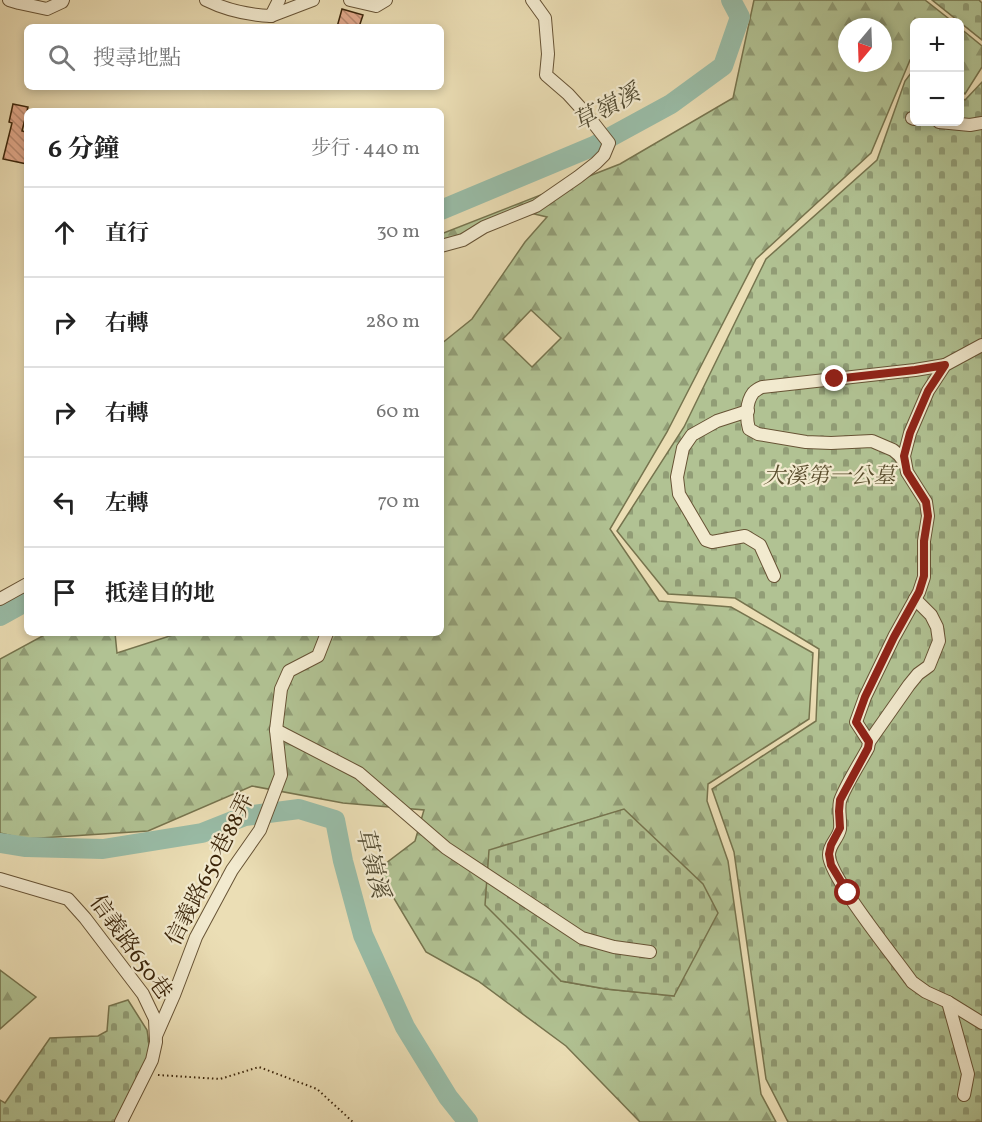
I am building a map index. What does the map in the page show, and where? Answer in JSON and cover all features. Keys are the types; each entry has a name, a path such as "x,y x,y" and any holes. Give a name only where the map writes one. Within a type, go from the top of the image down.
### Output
{"lane":[{"path":"9,0 47,9 63,0"},
{"path":"206,0 254,16 272,16 307,2"},
{"path":"272,16 279,0"},
{"path":"350,0 375,6 386,0"},
{"path":"444,245 463,240 484,227 536,206 596,163 604,155 609,143 568,94 546,75 548,54 545,18 532,0"},
{"path":"964,124 982,123"},
{"path":"906,463 893,450 872,441 806,442 758,434 749,429 747,420 753,393 762,387 945,365 982,345"},
{"path":"869,742 856,722 858,713 915,599 924,576 924,541 928,516 926,502 907,472 904,456 910,433 928,391 945,365"},
{"path":"748,411 717,421 692,435 682,448 677,477 680,494 706,540 712,542 745,536 760,545 774,576"},
{"path":"0,599 24,586"},
{"path":"915,599 931,615 937,627 939,641 929,666 909,685 869,742 840,800 840,828 829,854 831,865 848,893 912,982 982,1023"},
{"name":"信義路650巷88弄","path":"156,1036 196,937 232,870 260,830 281,775 276,730 281,689 290,671 318,656 326,636"},
{"path":"276,730 359,773 446,848 582,938 614,947 650,951"},
{"name":"信義路650巷","path":"0,879 68,899 142,994 155,1019 156,1042 152,1060 121,1122"},
{"path":"948,1002 968,1074 964,1095"}],"path":[{"path":"143,1078 158,1075 220,1079 259,1067 318,1089 353,1122"}],"green space":[{"path":"754,0 925,0 948,18 910,18 910,60 871,153 756,259 667,432 610,529 659,601 731,607 813,653 809,719 708,784 707,801 728,861 761,1094 776,1122 640,1122 566,1046 478,981 426,952 377,870 415,841 424,810 343,803 252,786 148,831 25,839 0,833 0,659 42,636 115,636 117,653 170,636 444,636 444,342 472,319 525,242 547,217 526,212 479,226 444,242 444,233 620,164 733,98","holes":["531,310 561,338 532,367 503,339","623,810 674,996 606,989 561,981 552,831"]},
{"path":"932,0 979,0 982,3 982,40 964,26 964,18 954,18"},
{"path":"964,31 982,46 982,67 965,94"},
{"name":"大溪第一公墓","path":"910,74 910,126 964,126 964,99 982,82 982,1122 788,1122 766,1079 734,852 712,789 816,721 819,649 735,598 668,594 617,531 684,427 766,259 877,160 905,81"},
{"path":"624,809 703,884 718,913 674,996 606,989 561,981 485,905 489,850"},
{"path":"0,970 36,997 0,1029"},
{"path":"128,1000 147,1030 151,1057 128,1122 0,1122 0,1100 5,1103 50,1038 98,1036 107,1031 109,1006"}],"building":[{"path":"342,9 363,15 360,24 338,24"},
{"path":"13,104 28,107 24,108 22,131 24,131 24,163 3,159 12,123 9,122"}],"waterway":[{"name":"草嶺溪","path":"444,209 594,146 671,104 723,66 740,17 731,0"},
{"name":"草嶺溪","path":"0,616 24,603"},
{"name":"草嶺溪","path":"0,843 26,847 103,849 202,833 245,816 299,809 335,820 343,861 363,935 405,1027 448,1097 468,1122"}],"route":[{"path":"835,379 945,365 928,391 910,433 904,456 907,472 926,502 928,516 924,541 924,576 919,592 894,637 858,713 856,722 869,742 868,748 840,800 840,828 829,854 831,865 848,893"}]}
